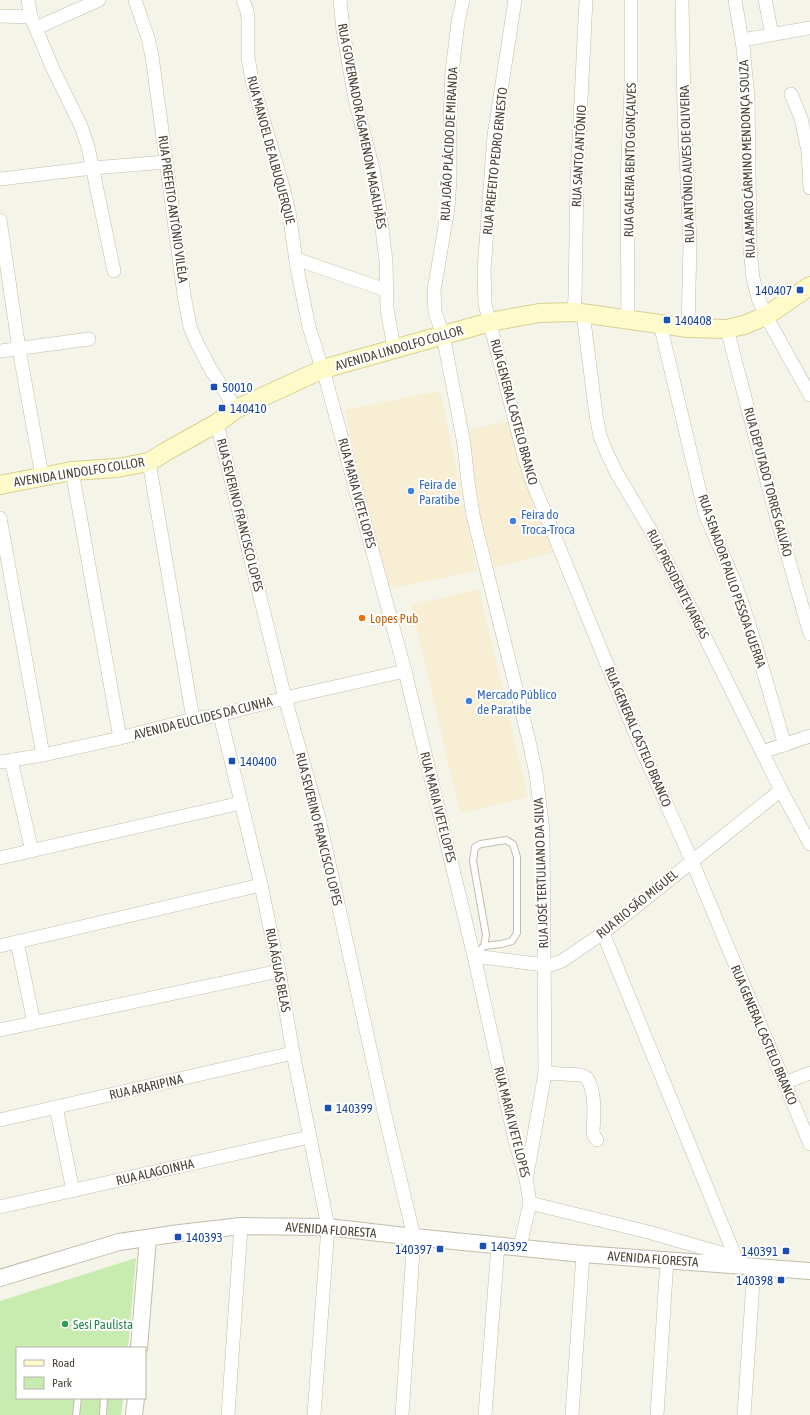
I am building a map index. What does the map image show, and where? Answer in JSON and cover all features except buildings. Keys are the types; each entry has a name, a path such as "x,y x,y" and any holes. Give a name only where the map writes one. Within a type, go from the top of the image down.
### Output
{"main road":[{"name":"AVENIDA LINDOLFO COLLOR","path":"0,485 72,471 117,468 149,462 167,450 217,423 236,410 323,369 490,322 538,313 578,312 688,328 727,329 744,325 766,316 810,286"}],"street":[{"path":"28,0 34,22 53,70 82,126 93,168 114,271"},
{"path":"0,16 34,22 99,0"},
{"name":"RUA PREFEITO ANTÔNIO VILÉLA","path":"135,0 148,38 152,56 190,327 210,368 236,410"},
{"name":"RUA MANOEL DE ALBUQUERQUE","path":"243,0 248,19 248,57 252,81 285,193 309,326 323,369"},
{"name":"RUA GOVERNADOR AGAMENON MAGALHÃES","path":"340,0 343,30 351,77 373,169 379,204 386,261 387,309 394,348"},
{"name":"RUA JOÃO PLÁCIDO DE MIRANDA","path":"443,336 435,312 434,290 448,208 452,72 457,28 463,0"},
{"name":"RUA PREFEITO PEDRO ERNESTO","path":"490,322 486,304 484,270 494,136 515,0"},
{"name":"RUA SANTO ANTÔNIO","path":"578,312 575,297 577,178 586,0"},
{"name":"RUA GALERIA BENTO GONÇALVES","path":"628,320 627,179 631,90 631,0"},
{"name":"RUA ANTÔNIO ALVES DE OLIVEIRA","path":"682,0 684,111 690,243 688,328"},
{"name":"RUA AMARO CÁRMINO MENDONÇA SOUZA","path":"735,0 742,40 748,98 750,264 758,298 766,316 810,395"},
{"path":"765,0 772,34"},
{"path":"742,40 810,28"},
{"path":"791,94 801,118 808,151 810,188"},
{"path":"0,179 93,168 166,162"},
{"path":"0,220 19,349 42,476"},
{"path":"296,259 386,290"},
{"name":"RUA PRESIDENTE VARGAS","path":"578,312 602,442 616,472 651,531 694,613 781,790 810,844"},
{"name":"RUA GENERAL CASTELO BRANCO","path":"490,322 524,456 532,481 642,750 692,861 810,1144"},
{"name":"RUA SENADOR PAULO PESSOA GUERRA","path":"660,324 705,513 737,588 785,745"},
{"name":"RUA DEPUTADO TORRES GALVÃO","path":"727,329 774,508 810,634"},
{"name":"RUA JOSÉ TERTULIANO DA SILVA","path":"443,336 464,444 473,515 529,741 541,806 545,1073 526,1179"},
{"path":"0,352 89,339"},
{"name":"RUA MARIA IVETE LOPES","path":"323,369 405,671 474,956 514,1136 526,1179 530,1203 520,1247"},
{"name":"RUA SEVERINO FRANCISCO LOPES","path":"217,423 285,698 319,818 384,1111 414,1237 402,1415"},
{"path":"149,462 193,719"},
{"path":"72,471 120,738"},
{"path":"0,518 43,755"},
{"name":"AVENIDA EUCLIDES DA CUNHA","path":"5,761 43,755 120,738 193,719 220,715 285,698 405,671"},
{"name":"RUA ÁGUAS BELAS","path":"220,715 261,886 279,971 293,1053 328,1227 314,1415"},
{"path":"762,752 810,736"},
{"path":"5,761 32,851"},
{"name":"RUA RIO SÃO MIGUEL","path":"474,956 544,965 555,964 562,961 603,933 781,790"},
{"path":"0,858 241,803"},
{"path":"0,946 261,886"},
{"path":"603,933 743,1264 744,1415"},
{"path":"17,942 34,1023"},
{"path":"0,1030 279,971"},
{"name":"RUA ARARIPINA","path":"0,1120 293,1053"},
{"path":"545,1073 581,1075 587,1078 591,1085 593,1096 593,1132 597,1140"},
{"path":"784,1083 810,1073"},
{"path":"56,1107 74,1190"},
{"name":"RUA ALAGOINHA","path":"0,1207 310,1137"},
{"path":"530,1203 648,1232 743,1264"},
{"path":"228,1415 241,1226"},
{"name":"AVENIDA FLORESTA","path":"0,1278 119,1242 241,1226 328,1227 583,1254 743,1264 810,1271"},
{"path":"139,1347 148,1238"},
{"path":"485,1415 498,1245"},
{"path":"572,1415 583,1254"},
{"path":"657,1415 667,1260"},
{"path":"134,1415 136,1399"}],"lane":[{"path":"474,956 484,946 486,935 473,861 474,847 481,844 506,840 513,844 517,857 517,933 512,941 484,946"},
{"path":"76,1415 78,1399"},
{"path":"103,1415 104,1399"}],"shaded area":[{"name":"Feira de Paratibe","path":"434,392 441,394 477,571 382,590 345,410"},
{"name":"Feira do Troca-Troca","path":"509,421 554,552 494,568 474,490 468,430"},
{"name":"Mercado Público de Paratibe","path":"479,589 528,797 460,813 411,605"}],"green space":[{"name":"Sesi Paulista","path":"136,1258 128,1347 16,1347 16,1399 123,1399 121,1415 0,1415 0,1301"}],"place":[{"name":"140407","path":"800,290"},
{"name":"140408","path":"667,320"},
{"name":"50010","path":"214,387"},
{"name":"140410","path":"222,408"},
{"name":"Feira de Paratibe","path":"411,491"},
{"name":"Feira do Troca-Troca","path":"513,521"},
{"name":"Lopes Pub","path":"362,618"},
{"name":"Mercado Público de Paratibe","path":"469,701"},
{"name":"140400","path":"232,761"},
{"name":"140399","path":"328,1108"},
{"name":"140393","path":"178,1237"},
{"name":"140392","path":"483,1246"},
{"name":"140397","path":"440,1249"},
{"name":"140391","path":"786,1251"},
{"name":"140398","path":"781,1280"},
{"name":"Sesi Paulista","path":"65,1324"}]}
